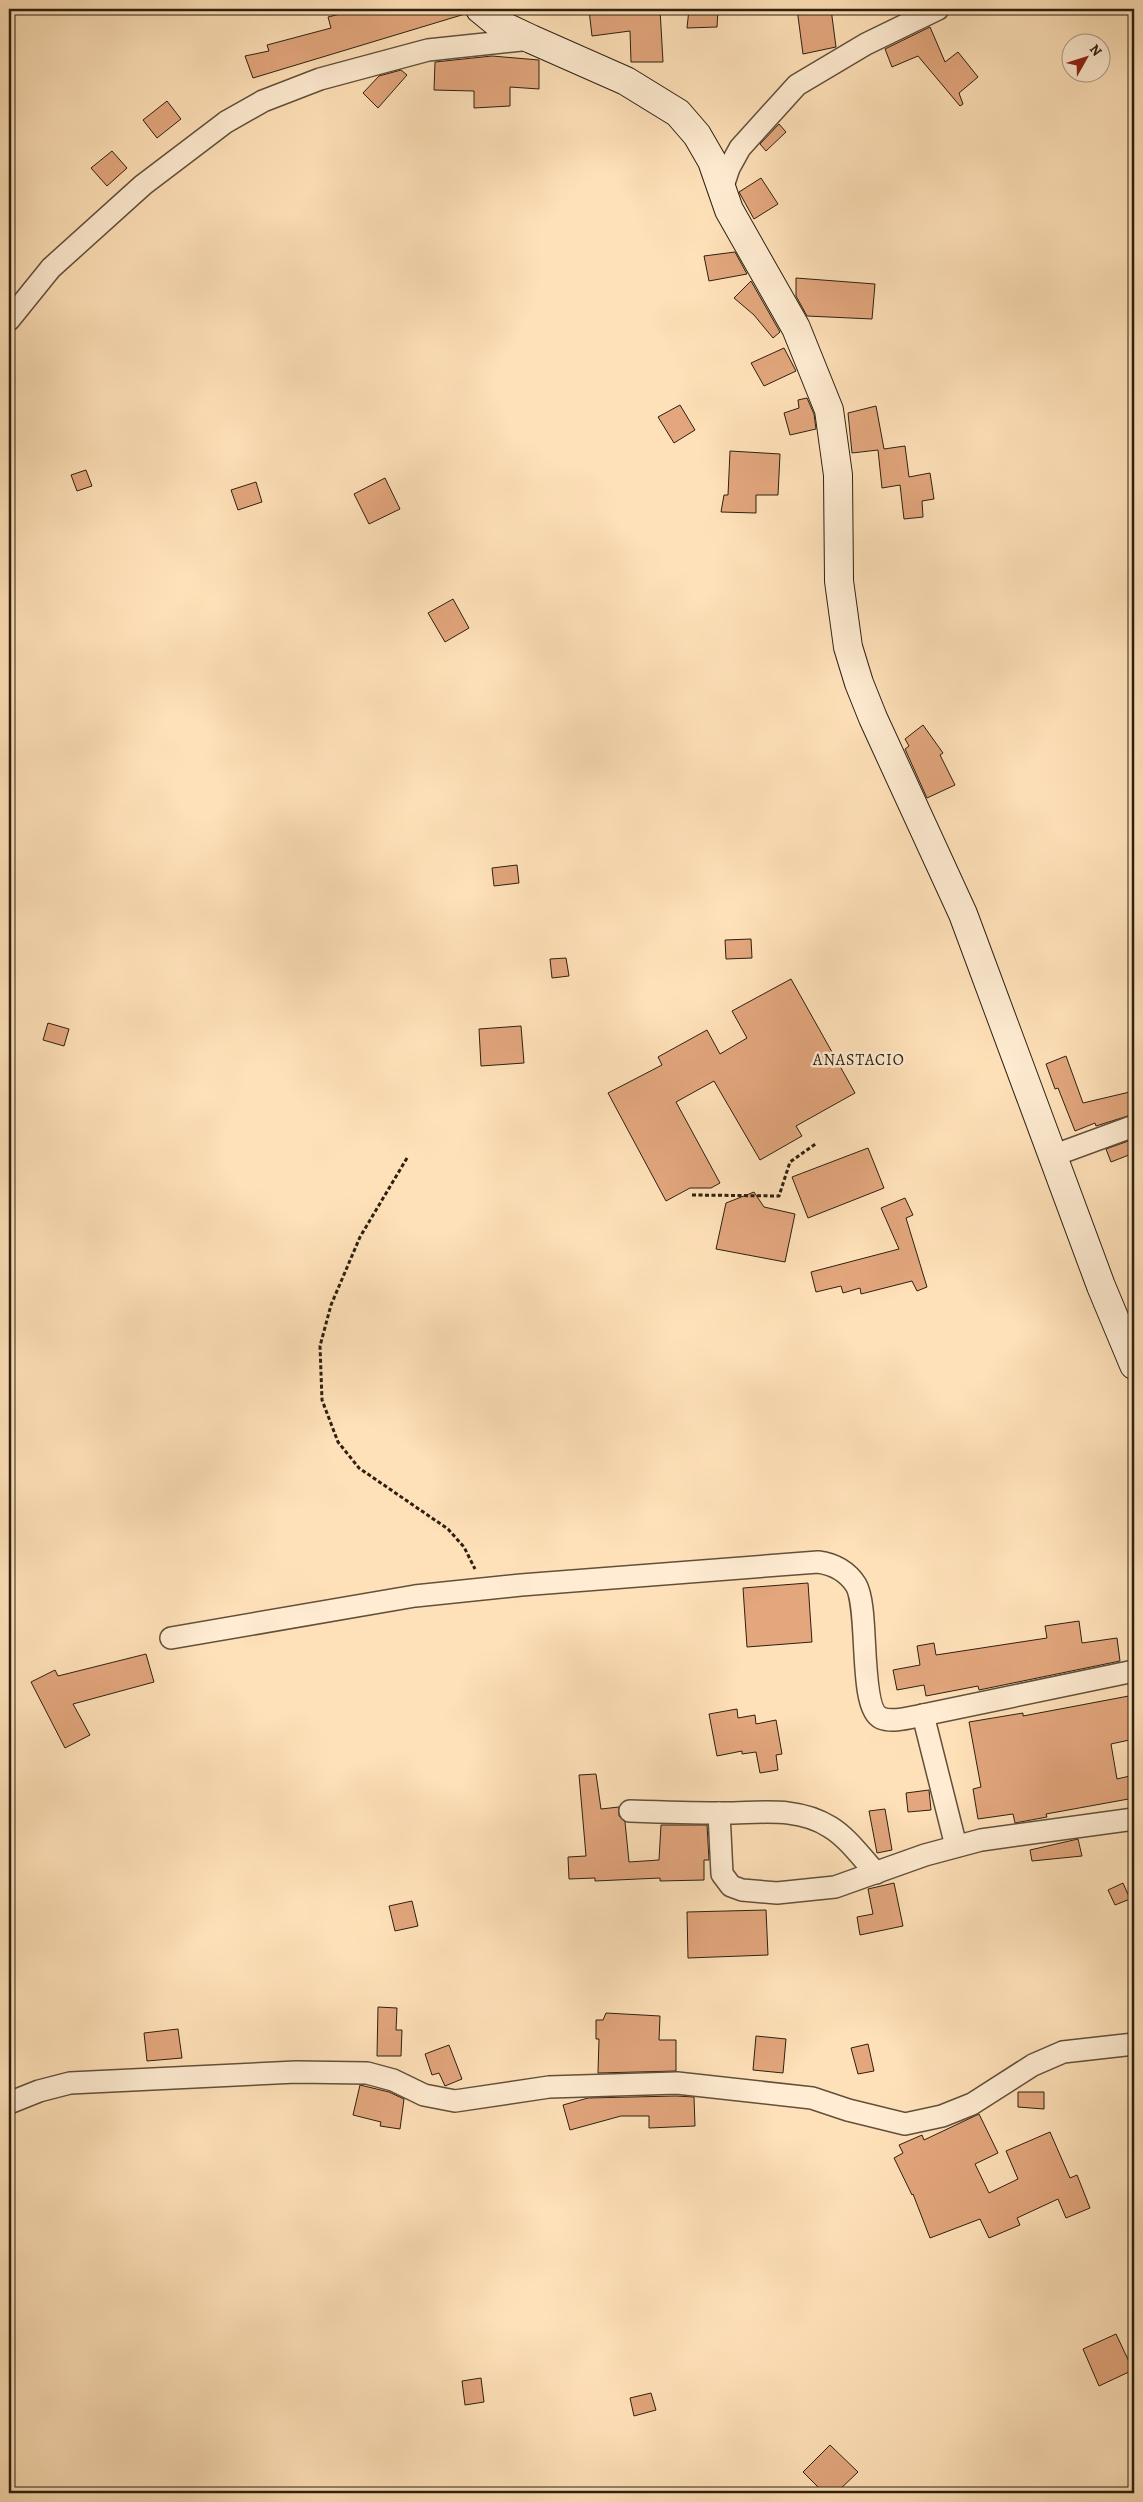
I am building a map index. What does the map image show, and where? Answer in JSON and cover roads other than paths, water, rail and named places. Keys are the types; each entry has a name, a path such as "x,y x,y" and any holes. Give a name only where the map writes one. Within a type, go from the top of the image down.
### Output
{"street":[{"path":"480,9 497,23 531,40 626,81 678,113 697,135 712,161 721,192 729,210 796,328 829,410 838,475 839,581 848,647 873,718 963,914 1102,1286 1134,1365"},
{"path":"721,192 729,168 740,148 797,85 866,44 938,9"},
{"path":"9,320 51,268 143,185 226,122 263,101 320,79 428,50 531,40"},
{"path":"1055,1156 1134,1126"},
{"path":"171,1638 415,1596 818,1562 830,1564 842,1570 856,1586 861,1604 868,1690 875,1713 882,1718 893,1719 923,1715 1134,1671"},
{"path":"923,1715 956,1846"},
{"path":"630,1811 787,1812 816,1819 831,1827 848,1842 876,1873"},
{"path":"719,1813 722,1874 731,1886 742,1890 777,1893 835,1888 956,1846 981,1840 1134,1819"},
{"path":"9,2102 39,2091 70,2084 296,2072 367,2073 393,2080 424,2094 455,2101 549,2087 677,2083 812,2098 848,2110 904,2124 942,2116 972,2104 1033,2065 1063,2052 1134,2044"}],"district":[{"name":"ANASTACIO","path":"859,1059"}]}
